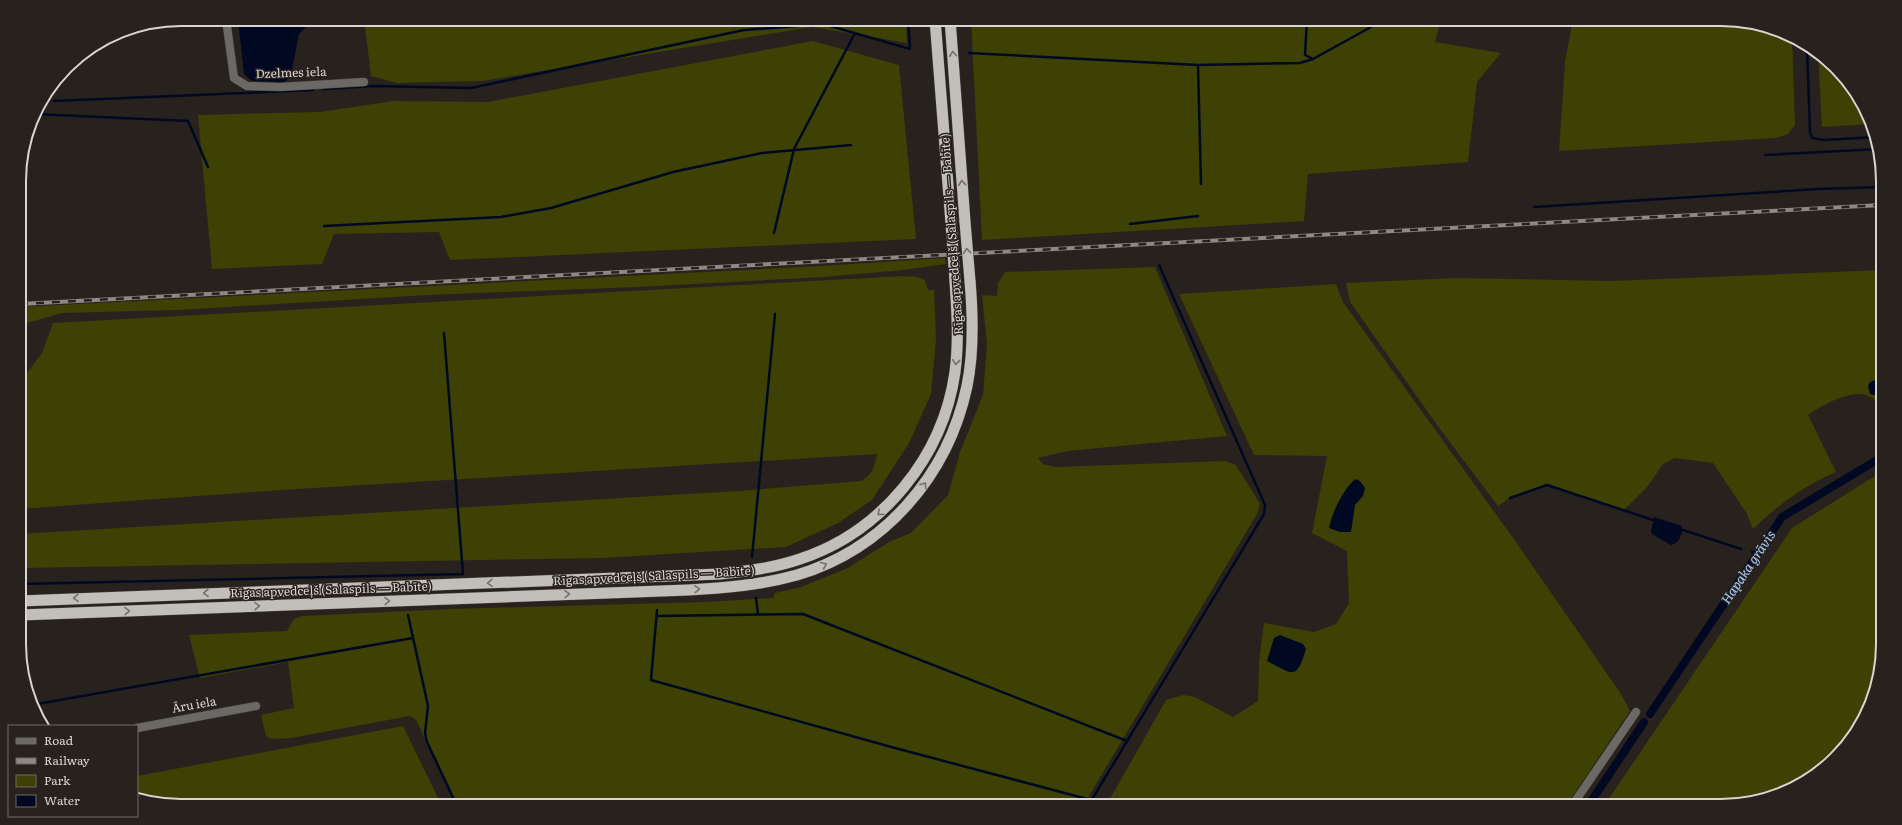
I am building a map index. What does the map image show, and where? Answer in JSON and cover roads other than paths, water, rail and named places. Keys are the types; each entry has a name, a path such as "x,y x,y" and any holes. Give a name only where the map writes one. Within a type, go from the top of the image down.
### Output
{"highway":[{"name":"Rīgas apvedceļš (Salaspils — Babīte)","path":"26,600 707,574 761,569 801,559 840,542 873,519 895,498 923,458 944,415 954,373 957,326 955,281 936,26"},
{"name":"Rīgas apvedceļš (Salaspils — Babīte)","path":"26,615 696,589 758,584 810,571 850,552 882,530 911,502 936,466 956,425 967,386 972,344 970,280 951,26"}],"street":[{"name":"Dzelmes iela","path":"227,26 234,78 247,86 280,87 364,82"},
{"name":"Āru iela","path":"138,728 256,706"},
{"path":"1577,799 1636,712"}],"water":[{"path":"239,26 307,26 299,34 291,75 285,82 252,81 244,74"},
{"path":"1876,380 1876,394 1870,394 1868,386 1870,382"},
{"path":"1355,479 1360,481 1365,488 1363,496 1355,505 1351,532 1340,532 1329,528 1339,502"},
{"path":"1654,517 1682,526 1681,535 1674,544 1671,545 1652,534 1651,531"},
{"path":"1280,635 1303,644 1306,649 1303,659 1296,671 1289,672 1283,670 1267,661 1274,638"}],"waterway":[{"path":"324,89 373,86 471,88 744,30 797,26"},
{"path":"830,26 910,49 908,26"},
{"path":"1307,26 1305,55 1313,59"},
{"path":"969,53 1198,65 1300,63 1313,59 1372,26"},
{"path":"774,233 794,149 855,33"},
{"path":"1807,52 1810,132 1812,138 1824,140 1870,137"},
{"path":"1198,65 1201,184"},
{"path":"54,101 313,90"},
{"path":"41,114 188,121 208,167"},
{"path":"324,226 501,217 551,208 673,172 762,153 851,145"},
{"path":"1765,155 1873,149"},
{"path":"1534,207 1818,189 1876,187"},
{"path":"1130,224 1198,216"},
{"path":"1092,799 1264,514 1265,505 1159,265"},
{"path":"752,557 775,314"},
{"path":"26,584 463,574 444,333"},
{"name":"Hapaka grāvis","path":"1650,714 1782,517 1876,461"},
{"path":"1510,498 1547,485 1653,520"},
{"path":"1683,530 1741,549"},
{"name":"Hapaka grāvis","path":"1752,552 1757,554"},
{"path":"756,598 758,614"},
{"path":"657,610 651,680 895,748 1087,799"},
{"path":"657,616 803,614 1127,741"},
{"path":"408,615 428,706 425,733 427,742 454,799"},
{"path":"38,704 413,638"},
{"name":"Hapaka grāvis","path":"1593,799 1644,722"}],"railway":[{"path":"26,304 1876,205"}]}
